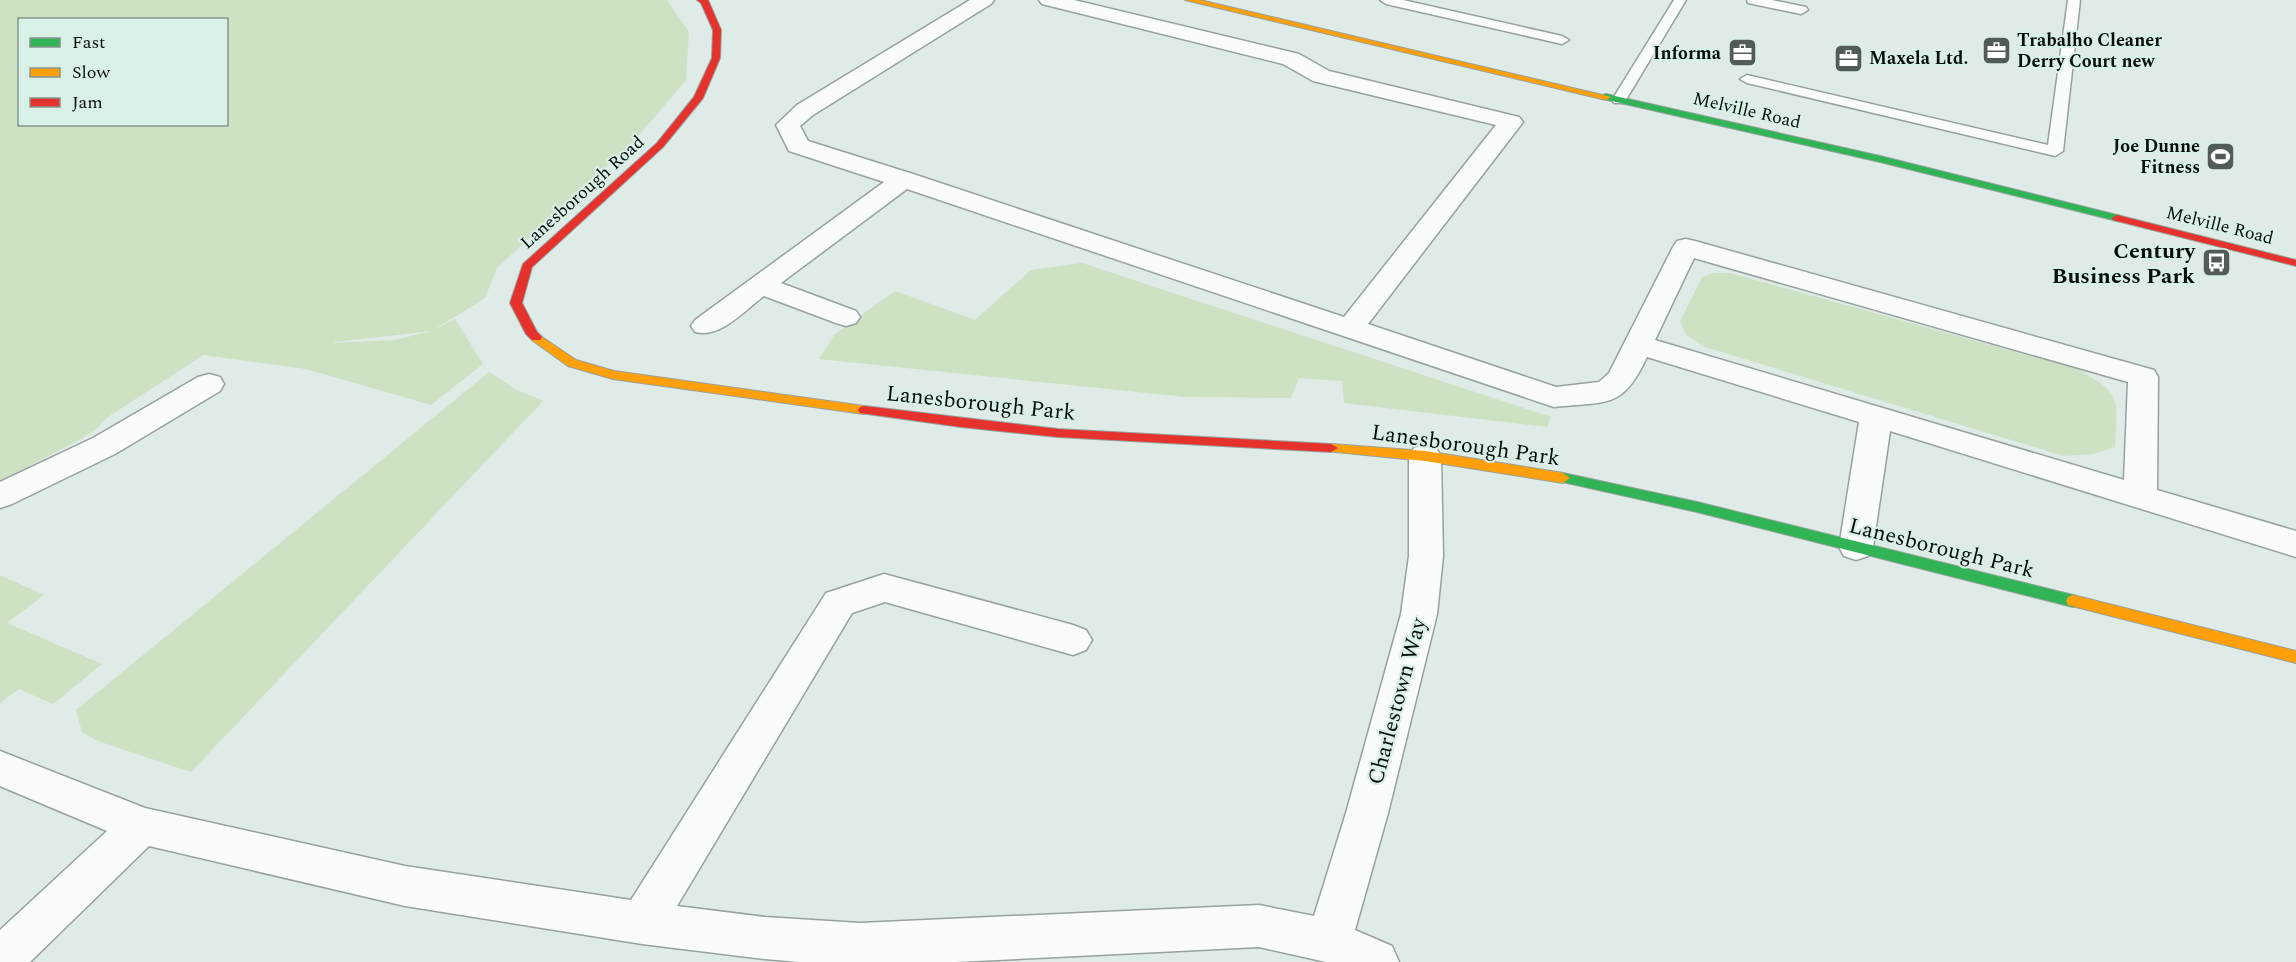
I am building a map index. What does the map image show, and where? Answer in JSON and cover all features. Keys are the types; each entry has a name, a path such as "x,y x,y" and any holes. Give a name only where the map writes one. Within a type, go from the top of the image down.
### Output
{"street":[{"name":"Lanesborough Road","path":"612,375 572,363 532,333 516,303 520,284 528,266 660,145 698,98 716,58 717,30 705,2 701,0"},
{"path":"984,0 805,110 788,125 798,146 904,179 1554,397 1608,392 1622,378 1686,248 2143,377 2140,496"},
{"path":"1049,0 1291,59 1321,76 1511,122 1349,329"},
{"name":"Melville Road","path":"1189,0 1880,159 2296,263"},
{"path":"705,326 904,179"},
{"path":"761,285 846,317"},
{"path":"1638,344 2296,544"},
{"name":"Lanesborough Park","path":"612,375 976,425 1060,433 1255,442 1425,456 1538,472 1697,507 2296,657"},
{"path":"0,496 104,446 209,384"},
{"path":"1856,547 1876,416"},
{"name":"Charlestown Way","path":"1329,941 1367,813 1419,614 1426,556 1425,456"},
{"path":"642,923 839,603 884,588 1073,639"},
{"path":"0,768 142,826 405,886 642,923 765,938 858,954 1259,926 1329,941 1376,962"},
{"path":"0,960 142,826"}],"lane":[{"path":"1386,0 1562,40"},
{"path":"1619,100 1680,0"},
{"path":"1753,0 1801,10"},
{"path":"1747,79 2055,151 2074,0"}],"green space":[{"path":"0,0 667,0 689,32 686,80 635,140 497,268 485,298 432,331 455,319 483,364 431,405 306,369 203,355 108,417 95,430 0,481","holes":["432,331 395,340 334,343"]},
{"path":"1082,263 1551,417 1547,427 1344,403 1342,381 1299,378 1291,398 1186,397 819,359 835,334 895,291 975,320 1031,270"},
{"path":"1714,273 1730,273 2077,369 2103,385 2114,399 2116,407 2115,447 2093,454 2064,456 1705,347 1686,335 1680,321 1702,277"},
{"path":"489,372 515,389 543,401 191,772 98,741 82,732 76,710"},
{"path":"0,575 44,595 7,623 102,664 53,704 19,689 0,703"}],"traffic: fast":[{"path":"1606,97 1880,159 2117,218"},
{"path":"1563,478 1697,507 2073,601"}],"traffic: slow":[{"path":"1189,0 1606,97"},
{"path":"536,337 572,363 613,375 864,410"},
{"path":"1331,448 1425,456 1563,478"},
{"path":"2073,601 2296,657"}],"traffic: jam":[{"path":"536,337 532,334 516,303 527,266 660,145 698,98 716,58 717,30 705,2 701,0"},
{"path":"2117,218 2296,263"},
{"path":"864,410 1058,433 1331,448"}],"place":[{"name":"Trabalho Cleaner Derry Court new","path":"1996,50"},
{"name":"Informa","path":"1742,53"},
{"name":"Maxela Ltd.","path":"1848,58"},
{"name":"Joe Dunne Fitness","path":"2221,156"},
{"name":"Century Business Park","path":"2216,263"}]}
